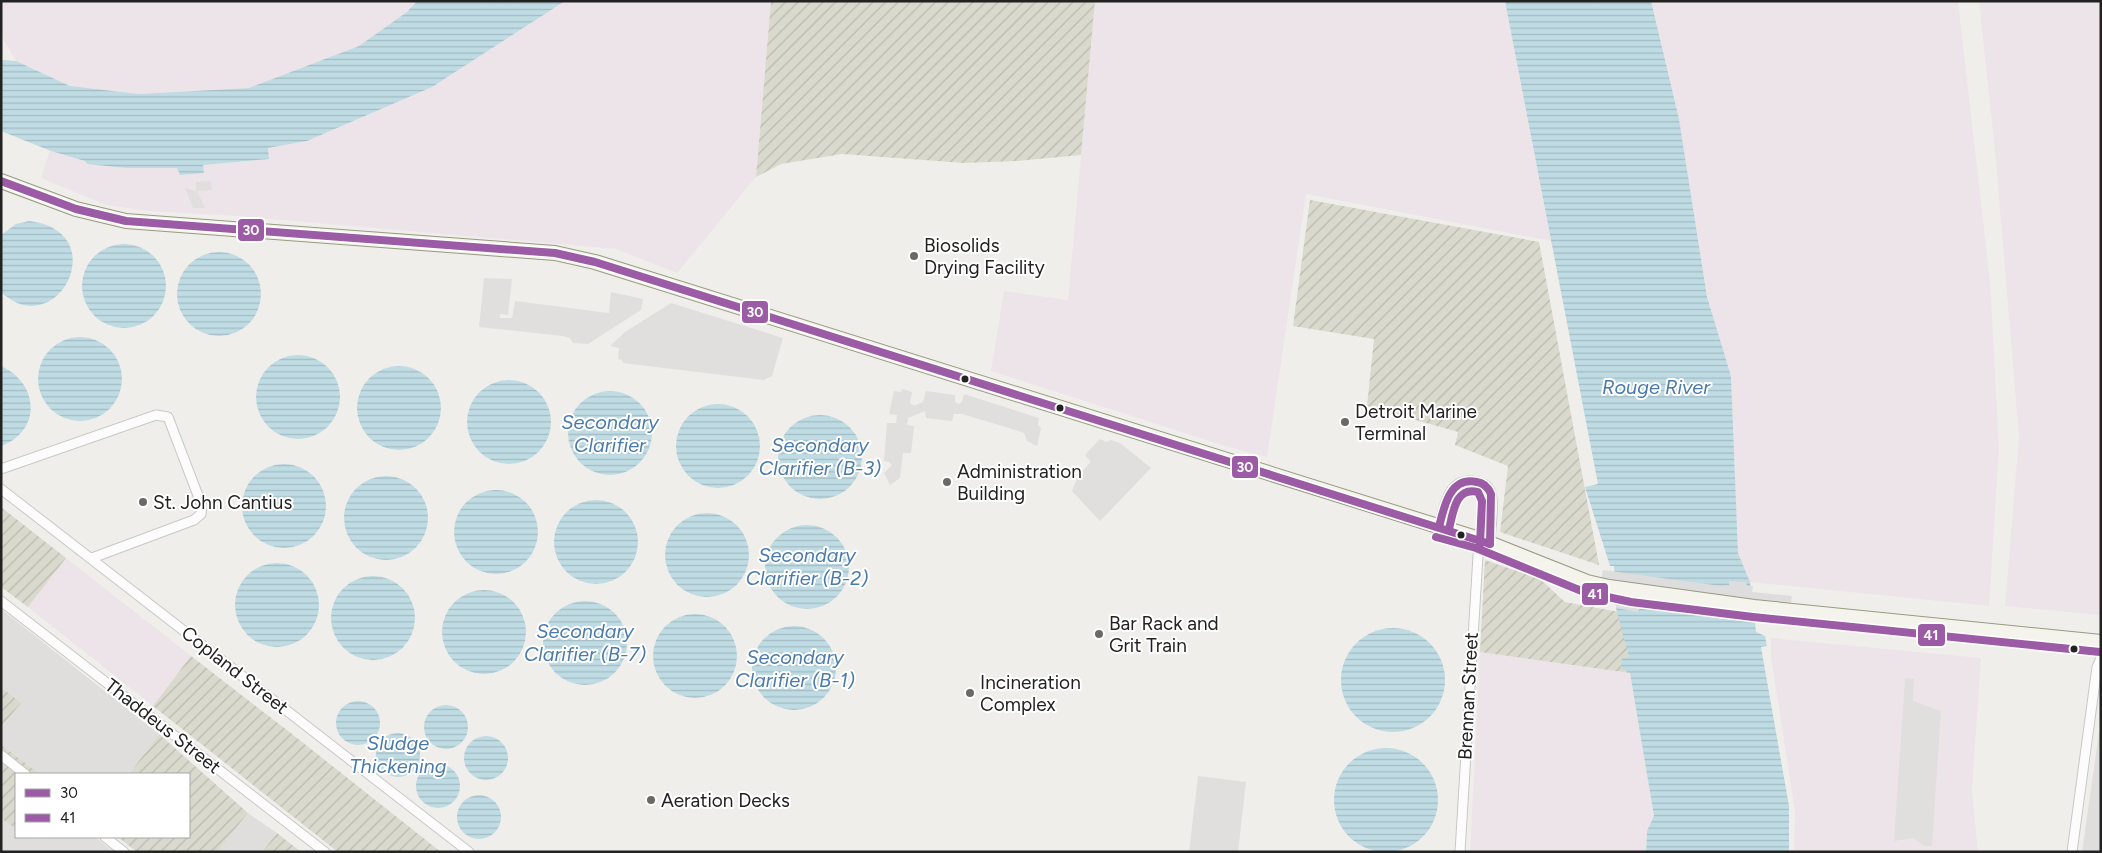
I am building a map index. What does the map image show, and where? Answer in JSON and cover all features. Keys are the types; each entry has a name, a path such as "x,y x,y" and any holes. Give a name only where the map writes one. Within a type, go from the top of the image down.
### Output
{"main road":[{"path":"1,181 76,209 126,221 555,253 595,262 1439,527 1484,542 1587,582 1609,587 1754,608 2101,642"}],"street":[{"path":"1,470 156,415 165,415 170,422 202,506 201,514 194,520 92,558"},
{"name":"Brennan Street","path":"1439,527 1446,498 1459,483 1468,481 1479,482 1489,489 1492,500 1484,542 1460,852"},
{"name":"Copland Street","path":"1,488 469,852"},
{"name":"Thaddeus Street","path":"1,601 325,852"},
{"path":"2072,852 2097,667 2101,658"},
{"path":"1,755 25,773"},
{"path":"106,838 124,852"}],"shaded area":[{"path":"1,1 417,1 407,12 359,46 249,88 139,94 70,86 16,61 1,35"},
{"path":"565,1 771,1 756,177 677,273 616,249 238,216 149,211 106,205 41,178 50,150 85,161 87,164 126,168 177,168 180,175 203,173 203,165 269,159 267,148 307,141 432,87"},
{"path":"771,1 1095,1 1081,155 1017,161 964,163 842,154 781,164 756,177"},
{"path":"1095,1 1505,1 1551,241 1306,194 1267,457 1228,447 991,371 1004,291 1068,300"},
{"path":"1651,1 1958,1 1990,281 1999,447 1989,606 1750,582 1738,553 1731,376 1707,297 1679,119"},
{"path":"1979,1 2101,1 2100,615 2005,606 2019,437 1996,161"},
{"path":"211,181 212,190 197,191 205,208 193,208 185,188 196,191 196,182"},
{"path":"1310,200 1539,242 1599,565 1500,532 1508,466 1455,445 1458,432 1367,406 1374,339 1293,326"},
{"path":"484,278 512,279 508,315 500,314 500,318 512,318 515,301 609,313 611,292 643,299 641,310 588,344 573,343 570,338 563,336 479,327"},
{"path":"671,303 783,338 772,376 764,380 623,363 622,360 618,359 619,348 610,346 625,332"},
{"path":"902,389 912,392 910,403 914,406 923,402 926,391 955,395 955,402 959,404 962,402 964,394 1039,418 1038,425 1041,428 1037,446 1027,441 1024,433 1009,428 962,414 954,414 952,421 926,418 925,411 908,418 907,425 914,426 911,453 903,453 900,478 890,485 884,473 892,465 884,461 887,423 896,423 897,415 889,414 894,391 901,392"},
{"path":"1100,439 1106,442 1111,440 1120,443 1151,468 1100,521 1072,491 1079,474 1091,462 1085,455"},
{"path":"1,507 66,558 28,607 1,587"},
{"path":"66,558 191,656 153,706 28,607"},
{"path":"1485,560 1540,579 1565,602 1619,612 1629,657 1630,673 1480,652"},
{"path":"1,609 159,734 130,773 39,773 1,745 1,729 21,703 1,687"},
{"path":"1771,638 1981,658 1972,790 1978,852 1794,852 1795,811 1771,657"},
{"path":"1480,652 1630,673 1654,816 1647,831 1646,852 1470,852"},
{"path":"191,656 441,852 338,852 153,706"},
{"path":"1905,678 1914,679 1913,701 1941,711 1932,846 1925,846 1913,838 1894,841"},
{"path":"1,687 21,703 1,728"},
{"path":"2099,732 2101,732 2101,852 2082,852"},
{"path":"159,734 248,813 219,849 222,852 137,852 119,838 190,838 190,773 130,773"},
{"path":"1,745 39,773 15,773 15,828 1,818"},
{"path":"1198,776 1246,782 1238,852 1189,852"},
{"path":"248,813 277,833 262,852 222,852 219,849"},
{"path":"1,818 15,828 15,838 96,838 114,852 1,852"},
{"path":"277,833 301,852 262,852"}],"water":[{"path":"417,1 565,1 432,87 307,141 268,148 269,159 203,165 204,173 180,175 177,168 126,168 87,164 85,161 51,151 1,131 1,60 16,61 70,86 139,94 249,88 359,46 407,12"},
{"name":"Rouge River","path":"1505,1 1651,1 1679,119 1707,297 1731,376 1738,553 1750,582 1756,632 1765,636 1767,646 1761,647 1789,806 1789,852 1646,852 1647,831 1654,816 1630,673 1621,668 1622,658 1629,657 1616,608 1614,566 1610,566 1585,487 1598,484"},
{"path":"29,221 55,229 69,244 73,262 68,280 57,295 41,305 22,305 1,292 1,235 16,224"},
{"path":"124,244 140,247 159,263 163,270 166,286 163,302 147,321 140,325 124,328 108,325 89,309 85,302 82,286 85,270 101,251 108,247"},
{"path":"219,252 235,255 249,264 258,278 261,294 258,310 249,324 235,333 219,336 203,333 189,324 180,310 177,294 180,278 189,264 203,255"},
{"path":"80,337 96,340 110,349 119,363 122,379 119,395 110,409 96,418 80,421 64,418 50,409 41,395 38,379 41,363 50,349 64,340"},
{"path":"298,355 314,358 333,374 337,381 340,397 337,413 321,432 314,436 298,439 282,436 263,420 259,413 256,397 259,381 275,362 282,358"},
{"path":"1,366 14,374 23,384 29,395 31,407 29,419 24,430 14,439 1,446"},
{"path":"399,366 415,369 429,378 438,392 441,408 438,424 429,438 415,447 399,450 383,447 369,438 360,424 357,408 360,392 369,378 383,369"},
{"name":"Secondary Clarifier","path":"509,380 525,383 539,392 548,406 551,422 548,438 539,452 525,461 509,464 493,461 479,452 470,438 467,422 470,406 479,392 493,383"},
{"name":"Secondary Clarifier","path":"610,391 626,394 640,403 649,417 652,433 649,449 640,463 626,472 610,475 594,472 580,463 571,449 568,433 571,417 580,403 594,394"},
{"path":"718,404 734,407 748,416 757,430 760,446 757,462 748,476 734,485 718,488 702,485 688,476 679,462 676,446 679,430 688,416 702,407"},
{"name":"Secondary Clarifier (B-3)","path":"820,415 836,418 850,427 859,441 862,457 859,473 850,487 836,496 820,499 804,496 790,487 781,473 778,457 781,441 790,427 804,418"},
{"path":"284,464 300,467 314,476 323,490 326,506 323,522 314,536 300,545 284,548 268,545 254,536 245,522 242,506 245,490 254,476 268,467"},
{"path":"386,476 402,479 416,488 425,502 428,518 425,534 416,548 402,557 386,560 370,557 356,548 347,534 344,518 347,502 356,488 370,479"},
{"path":"496,490 512,493 526,502 535,516 538,532 535,548 526,562 512,571 496,574 480,571 466,562 457,548 454,532 457,516 466,502 480,493"},
{"name":"Secondary Clarifier","path":"596,500 612,503 626,512 635,526 638,542 635,558 626,572 612,581 596,584 580,581 566,572 557,558 554,542 557,526 566,512 580,503"},
{"path":"707,513 723,516 737,525 746,539 749,555 746,571 737,585 723,594 707,597 691,594 677,585 668,571 665,555 668,539 677,525 691,516"},
{"name":"Secondary Clarifier (B-2)","path":"807,525 823,528 837,537 846,551 849,567 846,583 837,597 823,606 807,609 791,606 777,597 768,583 765,567 768,551 777,537 791,528"},
{"path":"277,563 293,566 307,575 316,589 319,605 316,621 307,635 293,644 277,647 261,644 247,635 238,621 235,605 238,589 247,575 261,566"},
{"path":"373,576 389,579 403,588 412,602 415,618 412,634 403,648 389,657 373,660 357,657 343,648 334,634 331,618 334,602 343,588 357,579"},
{"path":"484,590 500,593 519,609 523,616 526,632 523,648 507,667 500,671 484,674 468,671 449,655 445,648 442,632 445,616 461,597 468,593"},
{"name":"Secondary Clarifier (B-7)","path":"585,601 601,604 615,613 624,627 627,643 624,659 615,673 601,682 585,685 569,682 555,673 546,659 543,643 546,627 555,613 569,604"},
{"path":"695,614 711,617 725,626 734,640 737,656 734,672 725,686 711,695 695,698 679,695 665,686 656,672 653,656 656,640 665,626 679,617"},
{"name":"Secondary Clarifier (B-1)","path":"794,626 810,629 824,638 833,652 836,668 833,684 824,698 810,707 794,710 778,707 764,698 755,684 752,668 755,652 764,638 778,629"},
{"path":"1393,628 1413,632 1422,636 1430,643 1437,651 1441,660 1445,680 1441,700 1437,709 1430,717 1422,724 1413,728 1393,732 1373,728 1364,724 1356,717 1349,709 1345,700 1341,680 1345,660 1349,651 1356,643 1364,636 1373,632"},
{"name":"Sludge Thickening","path":"362,701 374,707 379,714 379,732 374,739 367,744 354,745 346,742 339,735 336,719 339,711 346,704"},
{"name":"Sludge Thickening","path":"450,705 462,711 467,718 467,736 462,743 455,748 442,749 434,746 427,739 424,723 427,715 434,708"},
{"name":"Sludge Thickening","path":"402,733 414,739 419,746 419,764 414,771 407,776 394,777 386,774 379,767 376,751 379,743 386,736"},
{"name":"Sludge Thickening","path":"490,736 502,742 507,749 507,767 502,774 495,779 482,780 474,777 467,770 464,754 467,746 474,739"},
{"path":"1386,748 1406,752 1415,756 1423,763 1430,771 1434,780 1438,800 1434,820 1430,829 1423,837 1415,844 1406,848 1386,852 1366,848 1357,844 1349,837 1342,829 1338,820 1334,800 1338,780 1342,771 1349,763 1357,756 1366,752"},
{"name":"Sludge Thickening","path":"442,764 454,770 459,777 459,795 454,802 447,807 434,808 426,805 419,798 416,782 419,774 426,767"},
{"name":"Sludge Thickening","path":"483,795 495,801 500,808 500,826 495,833 488,838 475,839 467,836 460,829 457,813 460,805 467,798"}],"pier":[{"path":"1603,570 1721,586 1729,585 1729,581 1746,582 1747,586 1753,586 1752,592 1792,596 1788,624 1640,607 1638,612 1616,608 1617,602 1598,600"}],"transit line":[{"name":"30","path":"1,181 76,209 126,221 555,253 595,262 1490,544"},
{"name":"30","path":"1439,527 1449,495 1454,489 1468,481 1479,483 1486,486 1491,494 1490,544"},
{"name":"41","path":"1449,529 1456,503 1460,497 1470,491 1478,492 1482,501 1480,544"},
{"name":"41","path":"1436,537 1476,548 1584,592 1631,602 1753,617 2100,652"}],"place":[{"name":"Biosolids Drying Facility","path":"914,256"},
{"name":"Detroit Marine Terminal","path":"1345,422"},
{"name":"Administration Building","path":"947,482"},
{"name":"St. John Cantius","path":"143,502"},
{"name":"Bar Rack and Grit Train","path":"1099,634"},
{"name":"Incineration Complex","path":"970,693"},
{"name":"Aeration Decks","path":"651,800"}]}
